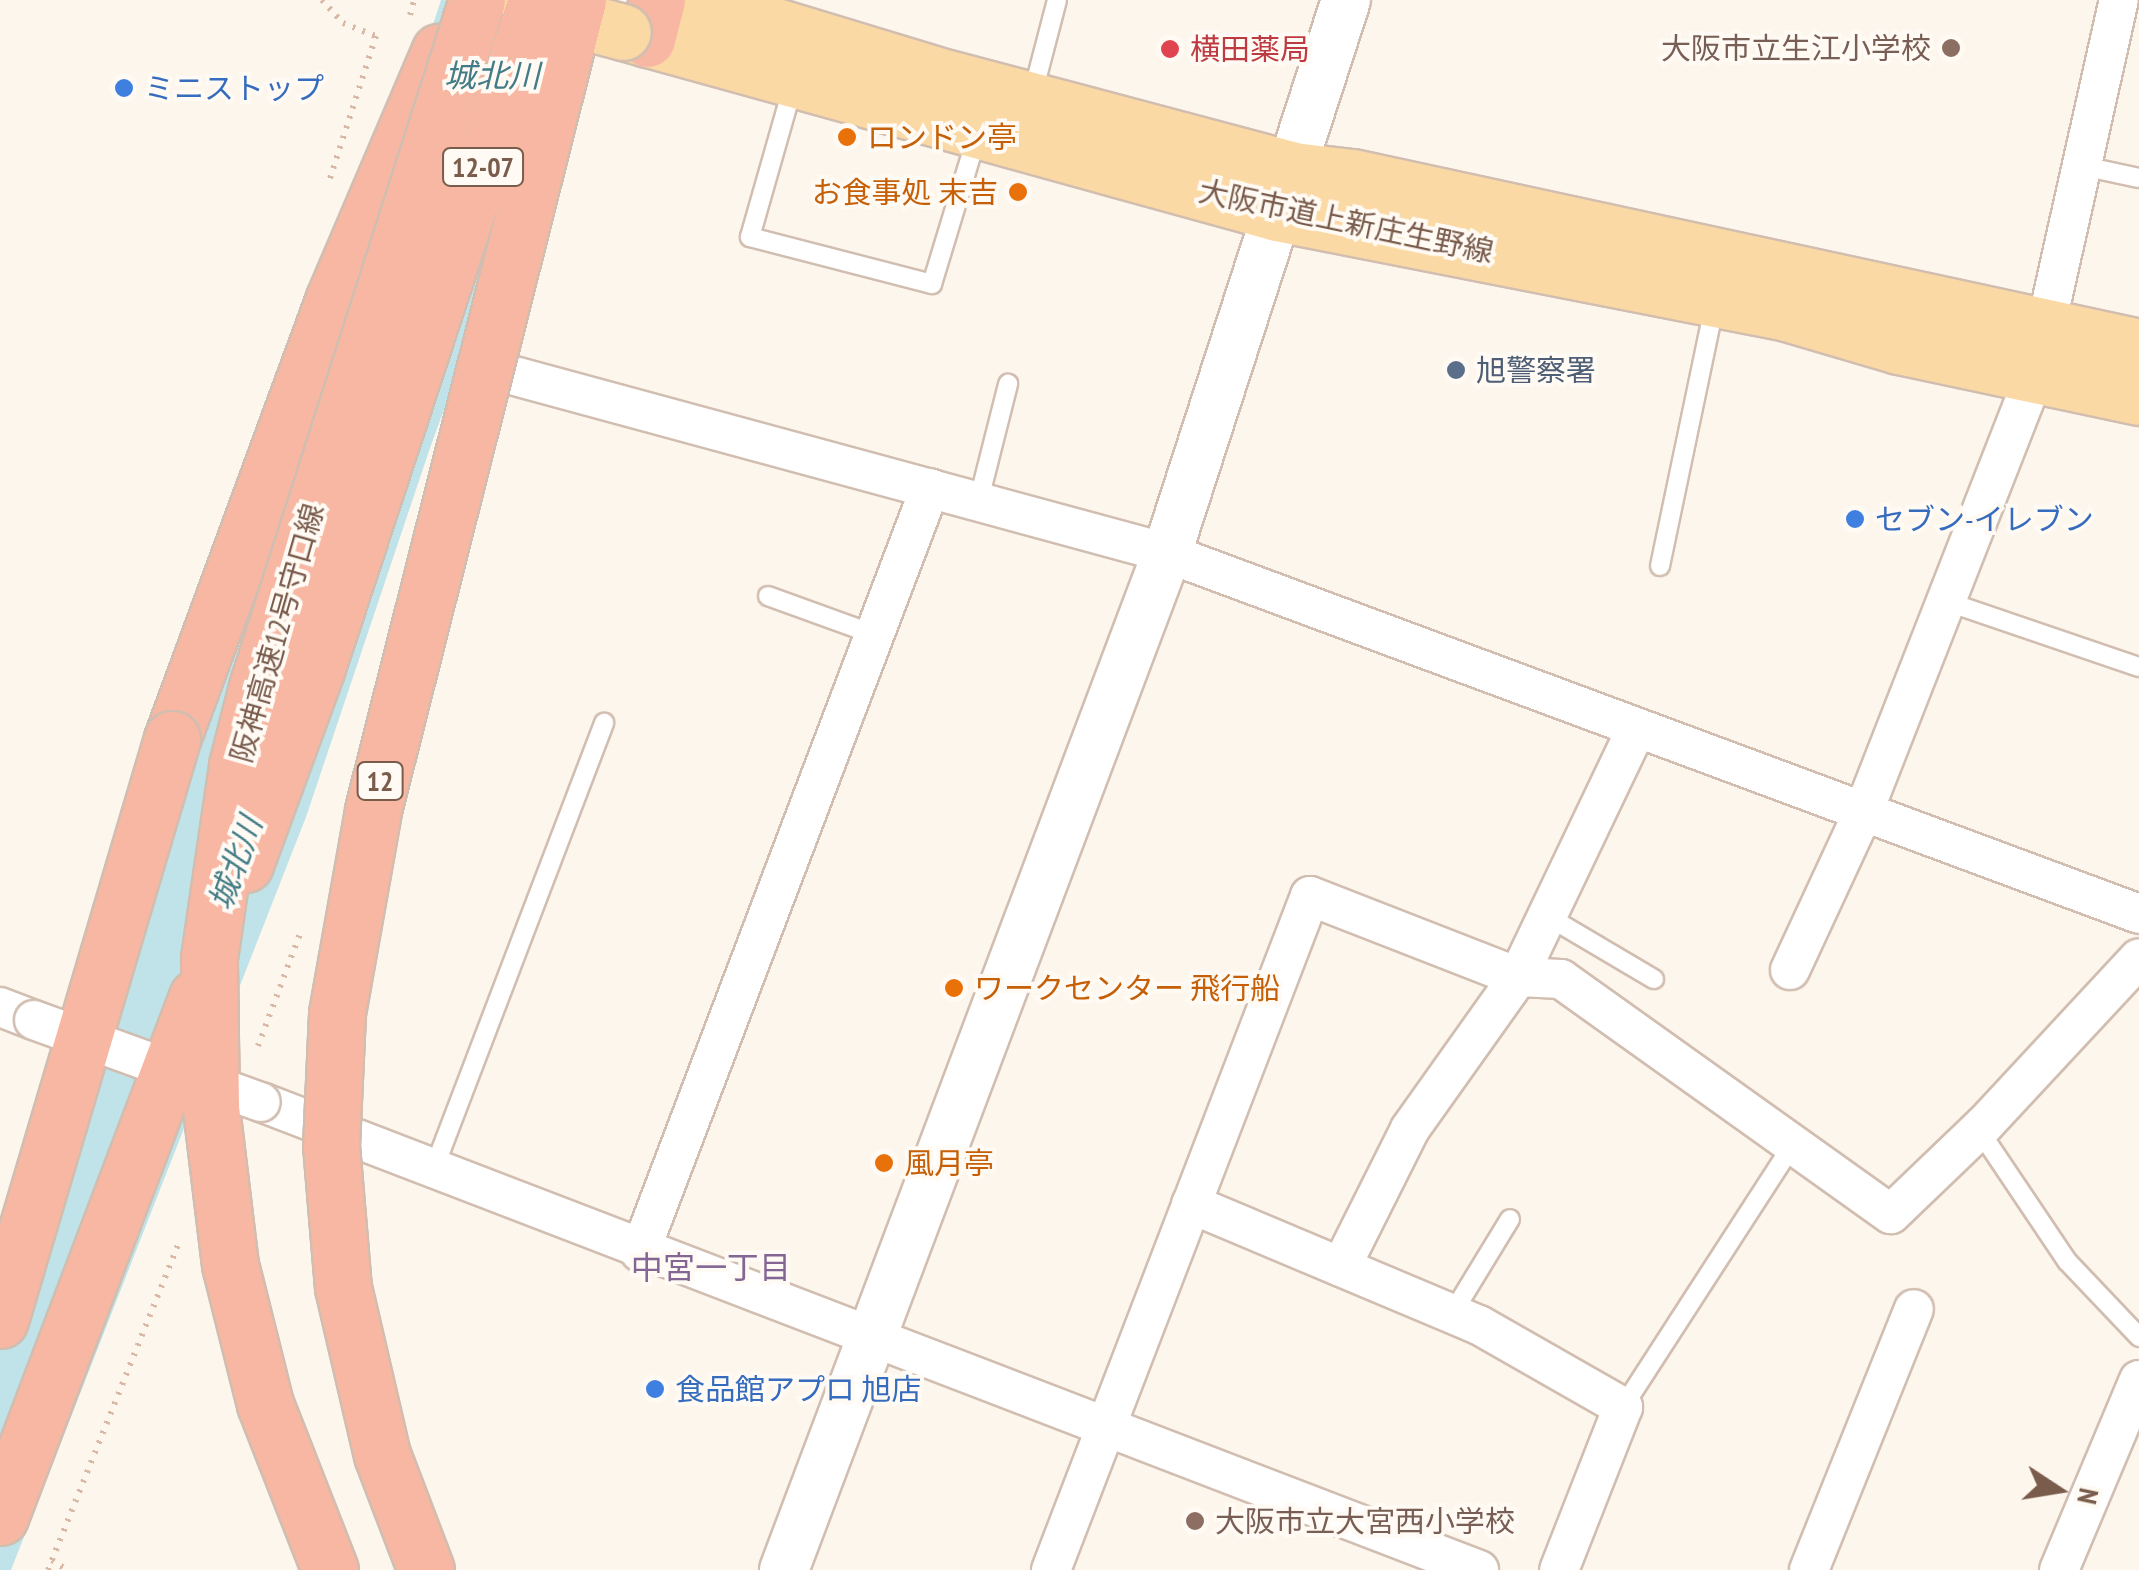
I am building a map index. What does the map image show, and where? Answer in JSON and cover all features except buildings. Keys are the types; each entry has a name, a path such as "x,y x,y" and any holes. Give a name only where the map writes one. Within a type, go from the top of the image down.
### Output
{"highway":[{"path":"0,1320 172,739 327,316 461,0"},
{"name":"阪神高速12号守口線","path":"330,1570 265,1404 230,1265 211,1107 210,958 225,836 257,687 476,0"},
{"name":"12-07","path":"0,1518 310,686 536,0"},
{"name":"12","path":"426,1570 382,1456 342,1288 332,1146 337,1013 378,791 578,0"}],"main road":[{"name":"大阪市道上新庄生野線","path":"503,0 642,24 794,80 978,130 1285,191 1716,299 2042,351 2139,347"},
{"name":"大阪市道上新庄生野線","path":"690,0 1031,100 1285,191 1352,177 2042,351 2139,397"}],"street":[{"path":"784,1570 1166,553 1346,0"},
{"path":"1790,970 1863,812 2042,351 2119,0"},
{"path":"511,375 979,499 1166,553 2139,914"},
{"path":"640,1252 930,488"},
{"path":"1341,1267 1410,1128 1518,976 1637,728"},
{"path":"1051,1570 1310,896 1518,976 1561,979 1791,1147 1890,1214 1979,1130 2139,958"},
{"path":"17,1013 261,1102 432,1173 1105,1424 1480,1570"},
{"path":"1191,1204 1452,1314 1623,1407 1560,1570"},
{"path":"1809,1570 1914,1309"},
{"path":"2059,1570 2139,1380"}],"lane":[{"path":"1031,100 1058,0"},
{"path":"794,80 750,237 932,284 978,130"},
{"path":"2083,166 2139,178"},
{"path":"1660,566 1716,299"},
{"path":"979,499 1008,384"},
{"path":"768,596 877,636"},
{"path":"1945,601 2139,667"},
{"path":"432,1173 604,723"},
{"path":"1549,918 1654,979"},
{"path":"1979,1130 2066,1261 2139,1337"},
{"path":"1623,1407 1791,1147"},
{"path":"1452,1314 1510,1219"}],"path":[{"path":"322,0 343,24 376,36 326,190"},
{"path":"52,1560 67,1570"}],"water":[{"name":"城北川","path":"441,0 595,0 431,445 306,817 11,1570 0,1570 0,1272 357,260"}],"place":[{"name":"大阪市立生江小学校","path":"1951,48"},
{"name":"横田薬局","path":"1170,49"},
{"name":"ミニストップ","path":"124,88"},
{"name":"ロンドン亭","path":"847,137"},
{"name":"お食事処 末吉","path":"1018,192"},
{"name":"旭警察署","path":"1456,370"},
{"name":"セブン-イレブン","path":"1855,519"},
{"name":"ワークセンター 飛行船","path":"954,988"},
{"name":"風月亭","path":"884,1163"},
{"name":"食品館アプロ 旭店","path":"655,1389"},
{"name":"大阪市立大宮西小学校","path":"1195,1521"}],"district":[{"name":"中宮一丁目","path":"711,1267"}]}
